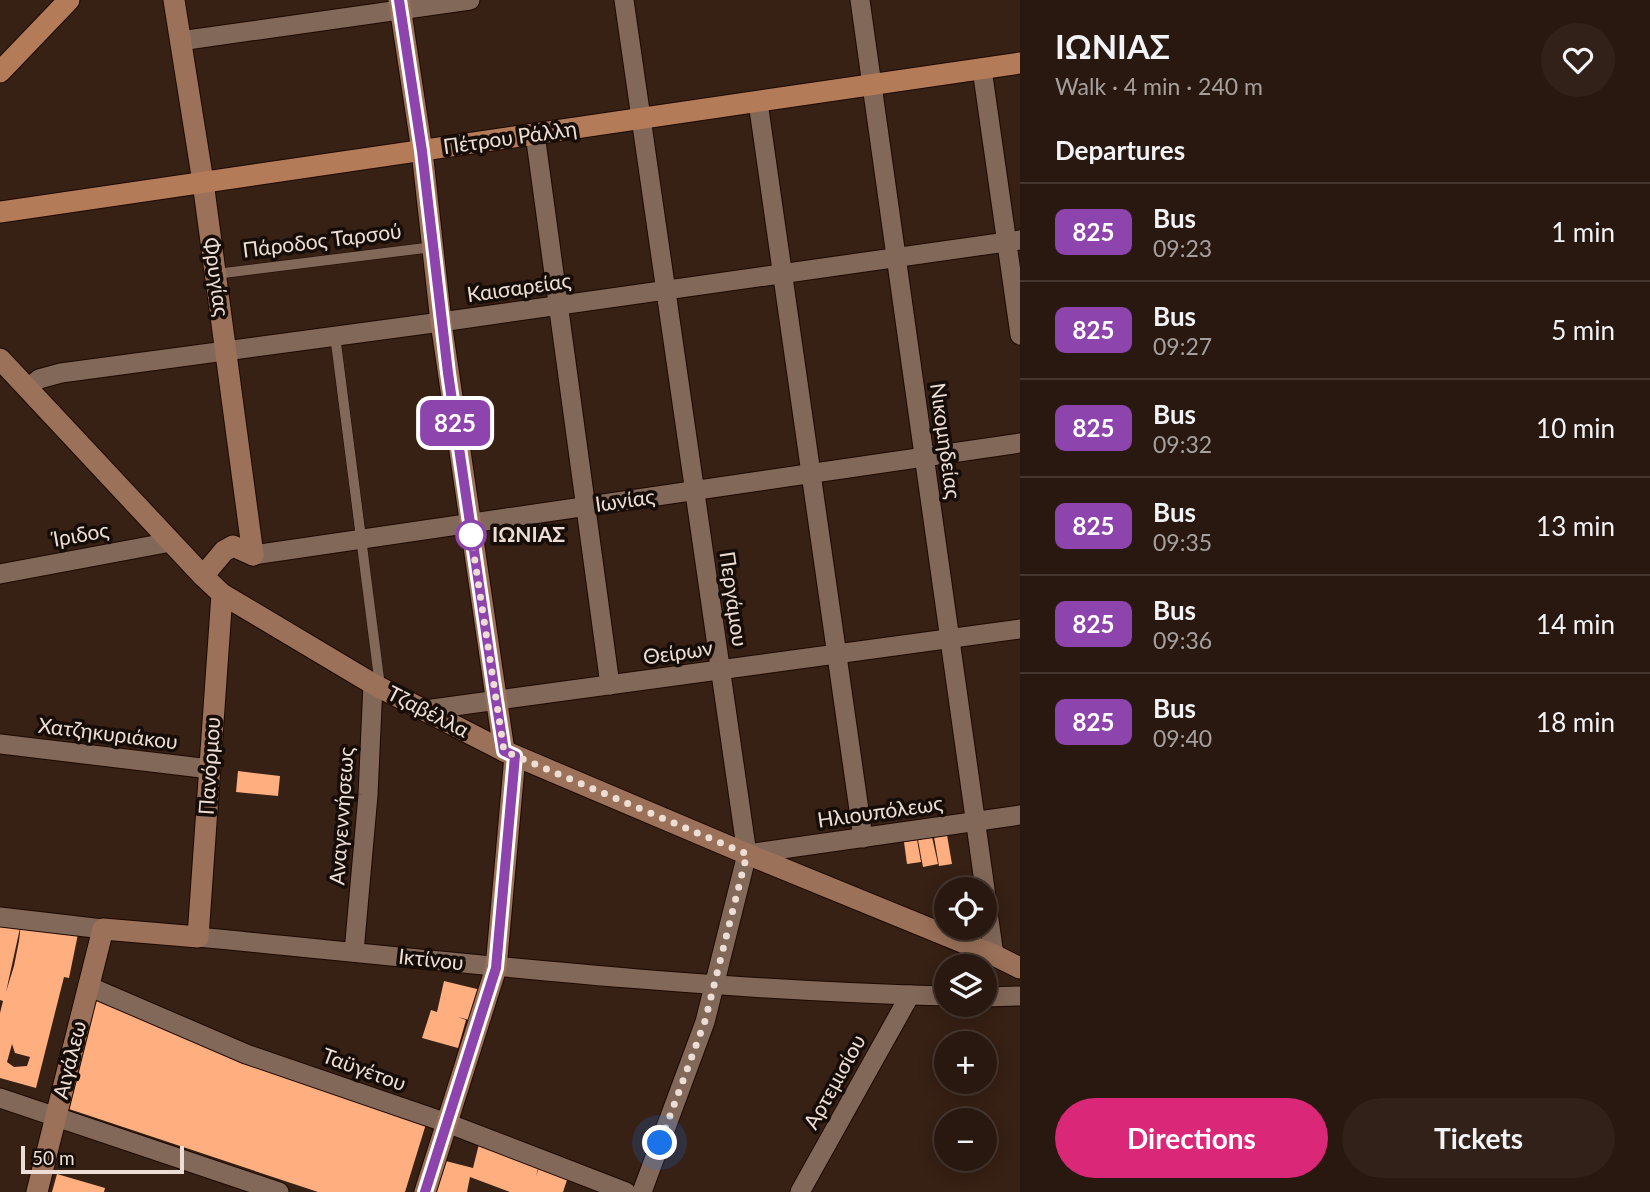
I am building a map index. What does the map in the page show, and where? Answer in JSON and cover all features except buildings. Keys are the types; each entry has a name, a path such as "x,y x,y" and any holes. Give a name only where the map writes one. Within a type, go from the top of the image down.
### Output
{"main road":[{"path":"0,72 69,0"},
{"name":"Πέτρου Ράλλη","path":"0,212 1020,64"}],"street":[{"name":"Φρυγίας","path":"174,0 216,274 253,555"},
{"path":"180,41 400,5 470,0"},
{"name":"Περγάμου","path":"624,0 747,854 705,1021 642,1192"},
{"name":"Νικομηδείας","path":"859,0 983,877"},
{"path":"400,5 422,151 441,322 470,524 496,700 510,754 496,968 425,1192"},
{"path":"982,69 1013,241 1020,335"},
{"path":"758,102 863,838"},
{"path":"535,134 610,685"},
{"name":"Καισαρείας","path":"28,388 39,379 61,373 1013,241"},
{"name":"Τζαβέλλα","path":"0,359 222,594 377,686 510,754 992,954"},
{"name":"Ιωνίας","path":"203,576 224,551 233,546 253,555 1020,443"},
{"name":"Ίριδος","path":"0,574 171,542"},
{"name":"Πανόρμου","path":"198,937 222,594"},
{"name":"Θείρων","path":"425,710 1020,629"},
{"name":"Αναγεννήσεως","path":"354,952 377,686"},
{"name":"Χατζηκυριάκου","path":"0,744 210,769"},
{"name":"Ηλιουπόλεως","path":"747,854 1020,816"},
{"name":"Ικτίνου","path":"0,917 496,968 716,984 934,996"},
{"name":"Αιγάλεω","path":"37,1192 103,929"},
{"name":"Τζαβέλλα","path":"997,956 1020,968"},
{"name":"Ταϋγέτου","path":"88,986 246,1054 447,1123 626,1192"},
{"name":"Αρτεμισίου","path":"800,1192 910,995"},
{"path":"997,997 1020,996"},
{"path":"0,1098 227,1183 279,1192"}],"lane":[{"name":"Πάροδος Ταρσού","path":"216,274 433,247"},
{"path":"335,335 377,686"}],"bus line":[{"name":"825","path":"399,0 422,151 448,373 496,700 504,751 515,756 496,968 425,1192"}],"place":[{"name":"ΙΩΝΙΑΣ","path":"471,535"}],"route":[{"path":"471,535 504,751 747,854 705,1021 660,1143"}]}
